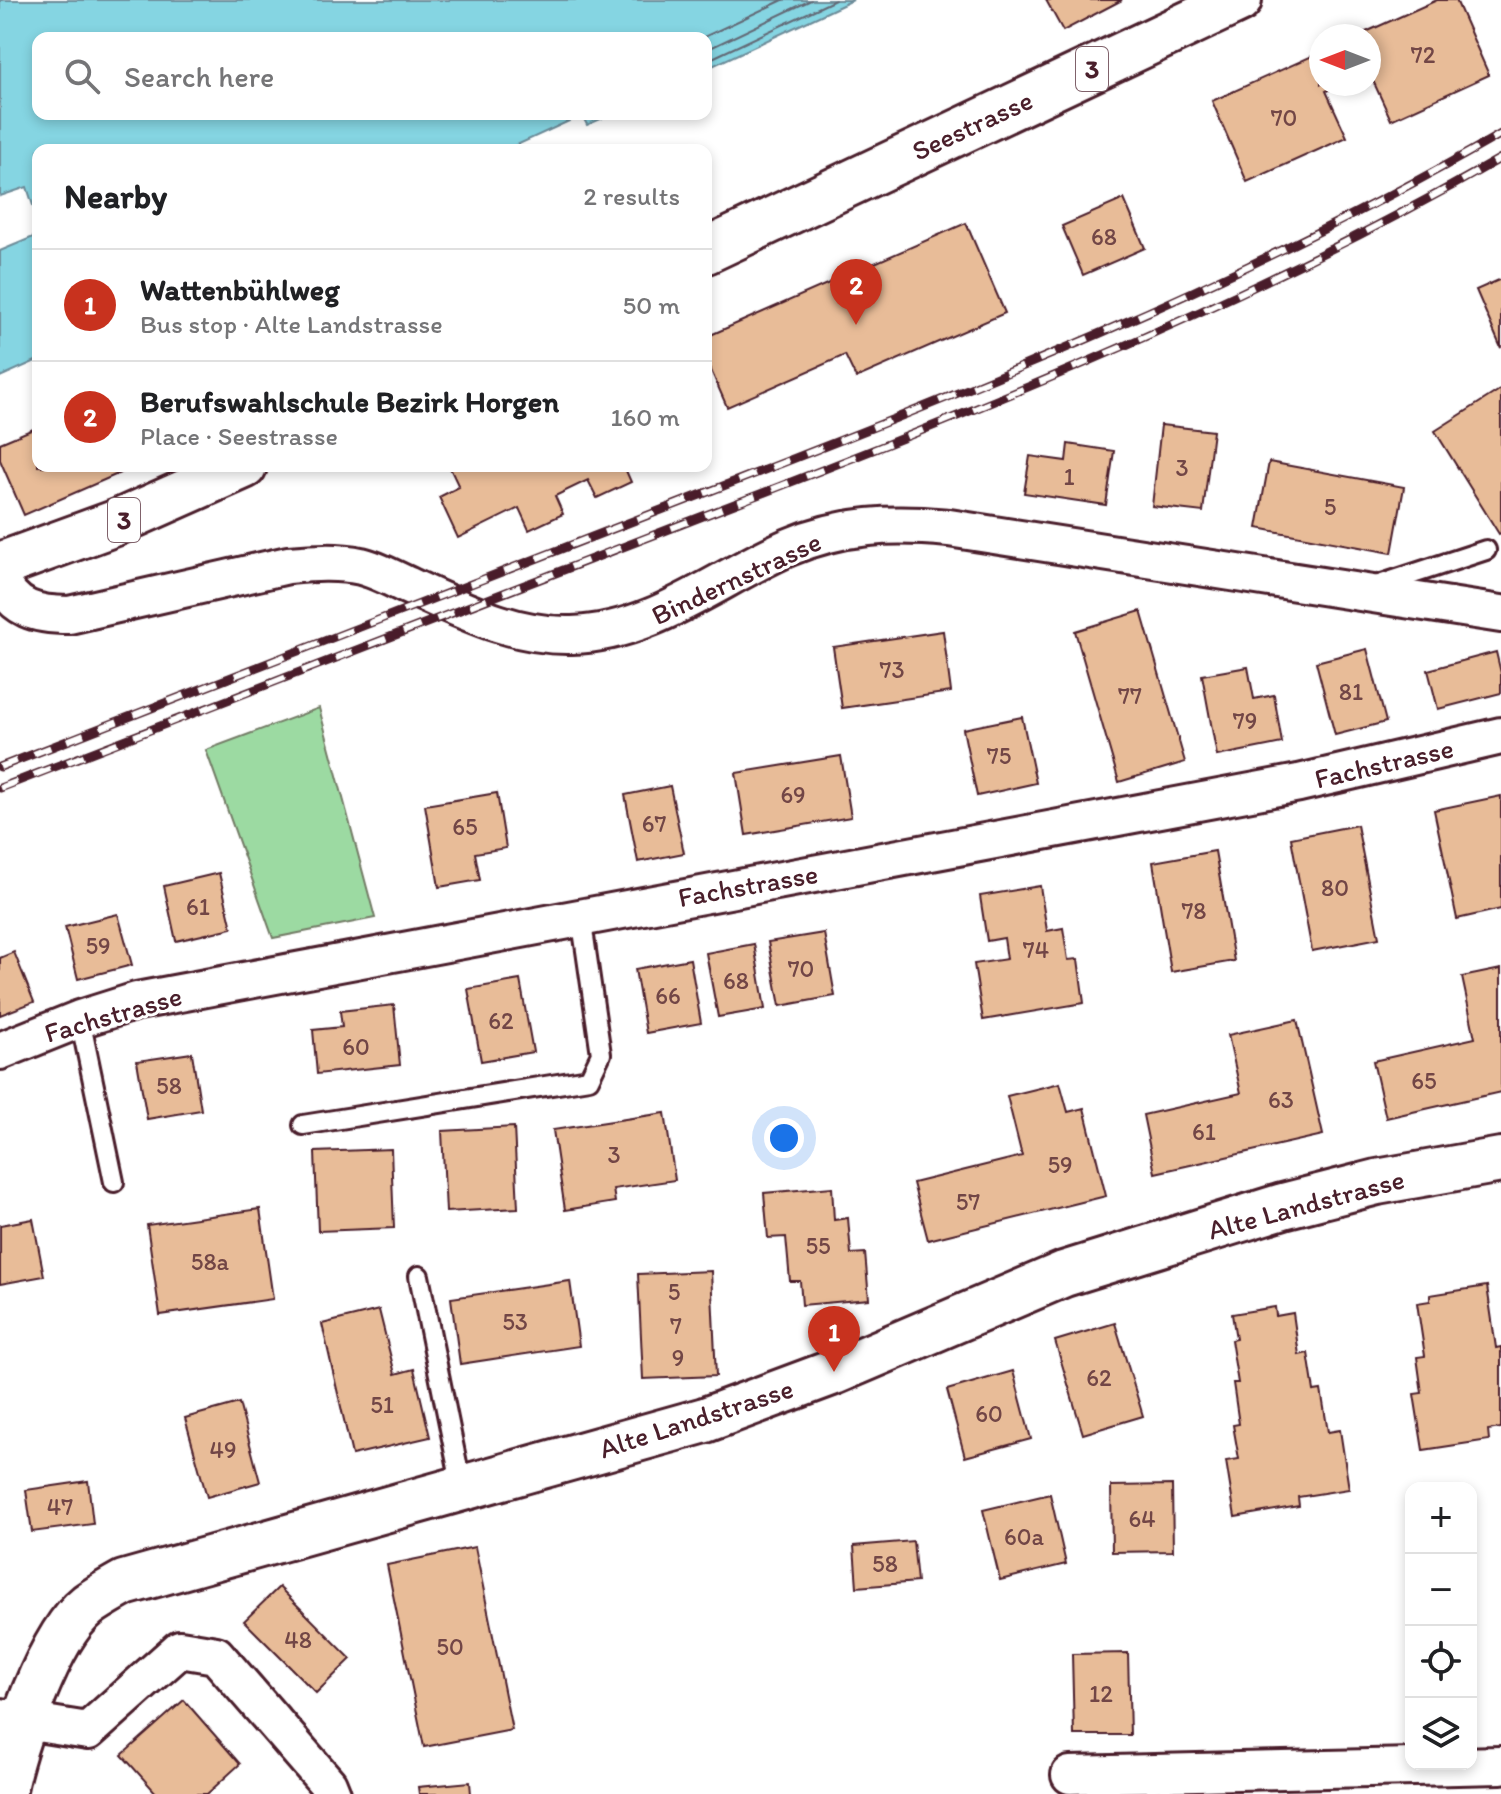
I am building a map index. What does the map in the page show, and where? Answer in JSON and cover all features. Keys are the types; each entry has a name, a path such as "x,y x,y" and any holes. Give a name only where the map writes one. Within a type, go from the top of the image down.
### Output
{"main road":[{"name":"Seestrasse","path":"712,248 1239,0"},
{"name":"3","path":"0,565 118,522 230,472"},
{"name":"Alte Landstrasse","path":"3,1794 11,1719 60,1640 86,1606 124,1583 705,1420 834,1372 1064,1274 1283,1206 1377,1182 1501,1160"}],"street":[{"name":"Bindernstrasse","path":"0,578 14,600 42,615 69,615 288,565 320,562 363,566 483,619 530,633 573,635 646,621 789,547 826,534 901,524 949,528 1501,614"},
{"name":"Fachstrasse","path":"0,1051 80,1019 137,1001 1299,783 1501,736"},
{"path":"11,1719 88,1731 180,1649 216,1655 328,1784 332,1794"},
{"path":"1070,1775 1501,1765"}],"lane":[{"path":"1359,592 1486,550"},
{"path":"303,1125 589,1079 601,1054 581,916"},
{"path":"80,1019 114,1182"},
{"path":"419,1276 462,1488"}],"green space":[{"path":"319,708 375,918 273,938 206,750"}],"water":[{"path":"0,0 853,0 712,66 712,32 32,32 32,120 571,120 519,144 32,144 32,202 27,187 0,196"},
{"path":"32,238 32,363 0,377 0,251"}],"building":[{"path":"1046,0 1122,0 1063,31"},
{"path":"1437,0 1456,0 1489,75 1391,120 1380,96 1381,25"},
{"path":"1309,57 1309,96 1328,96 1347,137 1247,182 1212,101"},
{"path":"1124,199 1145,248 1083,275 1062,226"},
{"path":"966,223 1005,313 856,378 845,355 727,407 712,373 712,334"},
{"path":"1501,279 1501,348 1476,290"},
{"path":"1501,389 1501,533 1499,534 1435,431"},
{"path":"1161,425 1213,431 1203,512 1152,506"},
{"path":"32,430 32,472 122,472 24,515 0,460 0,443"},
{"path":"1068,444 1114,451 1106,505 1024,493 1030,456 1066,461"},
{"path":"1269,462 1404,487 1392,553 1257,528"},
{"path":"452,472 627,472 631,482 597,498 588,480 555,496 563,514 529,530 519,508 458,538 439,497 459,487"},
{"path":"1141,611 1185,762 1119,782 1075,631"},
{"path":"943,631 951,692 842,708 833,647"},
{"path":"1367,649 1386,722 1335,735 1316,662"},
{"path":"1496,652 1501,673 1501,693 1438,709 1428,670"},
{"path":"1248,667 1254,699 1274,695 1282,743 1217,756 1202,675"},
{"path":"1022,717 1036,783 977,796 963,729"},
{"path":"841,756 851,817 746,835 736,773"},
{"path":"670,786 684,853 638,862 625,795"},
{"path":"497,793 506,848 475,853 480,880 439,887 425,805"},
{"path":"1501,796 1501,909 1457,919 1434,810"},
{"path":"1357,825 1379,938 1312,951 1291,838"},
{"path":"1215,851 1234,961 1171,972 1153,862"},
{"path":"219,873 232,928 176,941 164,886"},
{"path":"1040,886 1047,931 1063,928 1068,960 1078,959 1084,1003 983,1020 974,964 1007,959 1004,938 987,941 980,896"},
{"path":"118,914 132,965 78,979 65,927"},
{"path":"824,933 835,996 780,1006 768,942"},
{"path":"754,944 765,1009 718,1017 706,953"},
{"path":"14,952 34,1002 0,1015 0,958"},
{"path":"690,959 701,1023 646,1033 635,969"},
{"path":"1501,969 1501,1092 1386,1118 1373,1061 1475,1038 1462,977"},
{"path":"520,980 533,1052 481,1061 468,989"},
{"path":"394,1005 400,1065 317,1074 313,1030 342,1027 340,1011"},
{"path":"1297,1020 1323,1135 1155,1173 1143,1115 1241,1093 1228,1035"},
{"path":"192,1053 201,1110 147,1119 137,1061"},
{"path":"1060,1083 1068,1112 1084,1108 1106,1196 928,1240 913,1183 1022,1156 1007,1096"},
{"path":"665,1113 675,1180 613,1189 615,1202 565,1210 553,1130"},
{"path":"514,1127 518,1208 446,1212 442,1131"},
{"path":"391,1149 394,1228 318,1231 315,1152"},
{"path":"832,1187 834,1220 848,1218 851,1254 865,1253 869,1299 802,1305 800,1281 790,1281 786,1237 768,1238 764,1193"},
{"path":"260,1209 273,1299 160,1315 147,1225"},
{"path":"33,1219 44,1276 0,1284 0,1225"},
{"path":"711,1271 716,1376 643,1379 638,1274"},
{"path":"570,1281 579,1346 460,1364 451,1298"},
{"path":"1487,1286 1496,1348 1501,1347 1501,1428 1488,1430 1489,1440 1423,1450 1414,1394 1422,1393 1417,1357 1425,1356 1417,1303 1430,1301 1430,1295"},
{"path":"1275,1307 1276,1316 1293,1313 1299,1355 1308,1353 1314,1391 1321,1390 1328,1432 1340,1430 1349,1489 1298,1497 1299,1506 1235,1517 1226,1461 1239,1459 1233,1425 1239,1424 1233,1383 1238,1383 1231,1340 1236,1339 1232,1314"},
{"path":"379,1310 395,1374 414,1369 430,1437 352,1455 322,1324"},
{"path":"1115,1323 1143,1416 1083,1434 1055,1341"},
{"path":"1013,1371 1031,1439 965,1457 947,1390"},
{"path":"239,1403 260,1482 207,1497 185,1418"},
{"path":"88,1481 93,1524 32,1532 26,1490"},
{"path":"1172,1485 1173,1551 1112,1552 1111,1486"},
{"path":"1050,1494 1066,1564 1000,1580 983,1510"},
{"path":"913,1541 917,1582 857,1587 854,1546"},
{"path":"475,1547 512,1730 424,1747 387,1565"},
{"path":"279,1587 351,1659 316,1693 244,1621"},
{"path":"1128,1653 1130,1735 1074,1735 1072,1654"},
{"path":"184,1700 240,1764 207,1794 157,1794 122,1755"},
{"path":"470,1782 471,1794 419,1794 418,1787"}],"railway":[{"path":"0,767 791,460 1101,333 1304,239 1501,134"},
{"path":"0,788 778,487 1094,359 1300,264 1402,213 1501,158"}],"place":[{"name":"Berufswahlschule Bezirk Horgen","path":"856,325"},
{"name":"Wattenbühlweg","path":"834,1372"}]}
